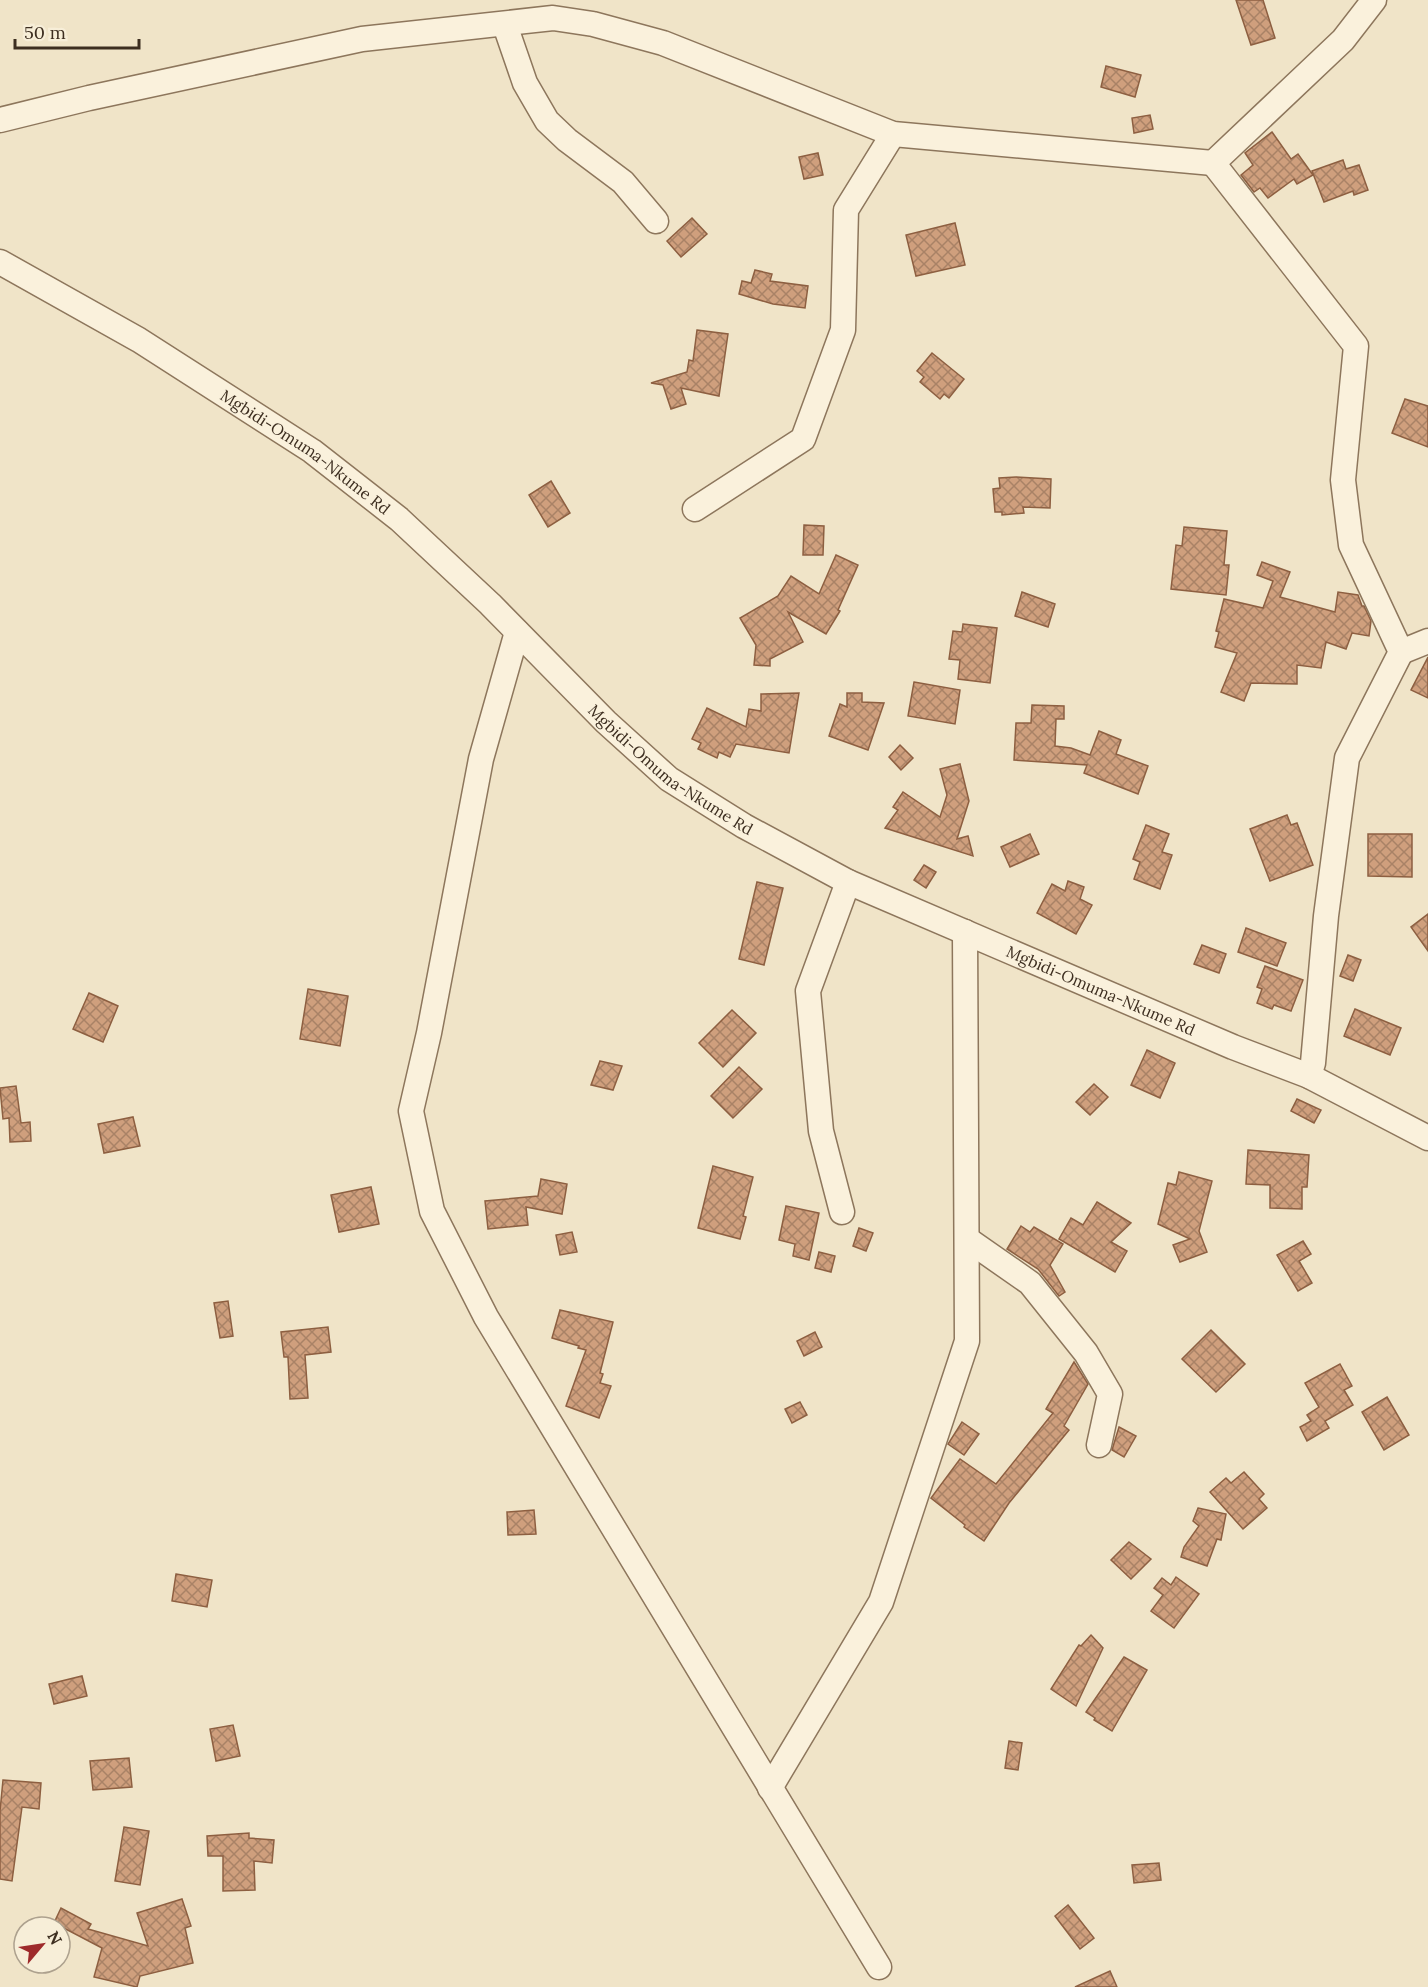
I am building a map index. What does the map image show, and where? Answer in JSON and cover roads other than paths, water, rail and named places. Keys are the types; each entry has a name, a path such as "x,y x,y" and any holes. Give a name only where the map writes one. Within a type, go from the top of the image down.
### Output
{"street":[{"path":"1213,163 1343,40 1374,0"},
{"path":"0,120 89,98 362,39 505,25 550,9 593,24 663,43 893,134 1213,163 1356,346 1343,480 1351,544 1401,652"},
{"path":"505,25 525,83 547,121 567,140 623,182 656,221"},
{"path":"695,509 802,439 843,330 846,210 893,134"},
{"name":"Mgbidi-Omuma-Nkume Rd","path":"0,262 140,340 312,451 399,519 517,632 606,723 669,779 744,826 848,882 1233,1047 1309,1076 1428,1138"},
{"path":"517,632 481,759 429,1033 411,1112 432,1211 486,1317 879,1967"},
{"path":"1309,1076 1313,1063 1326,916 1347,758 1401,652 1428,641"},
{"path":"842,1212 821,1131 808,991 848,882"},
{"path":"770,1788 881,1602 967,1341 965,932"},
{"path":"967,1239 1030,1283 1086,1353 1110,1394 1099,1445"}]}
